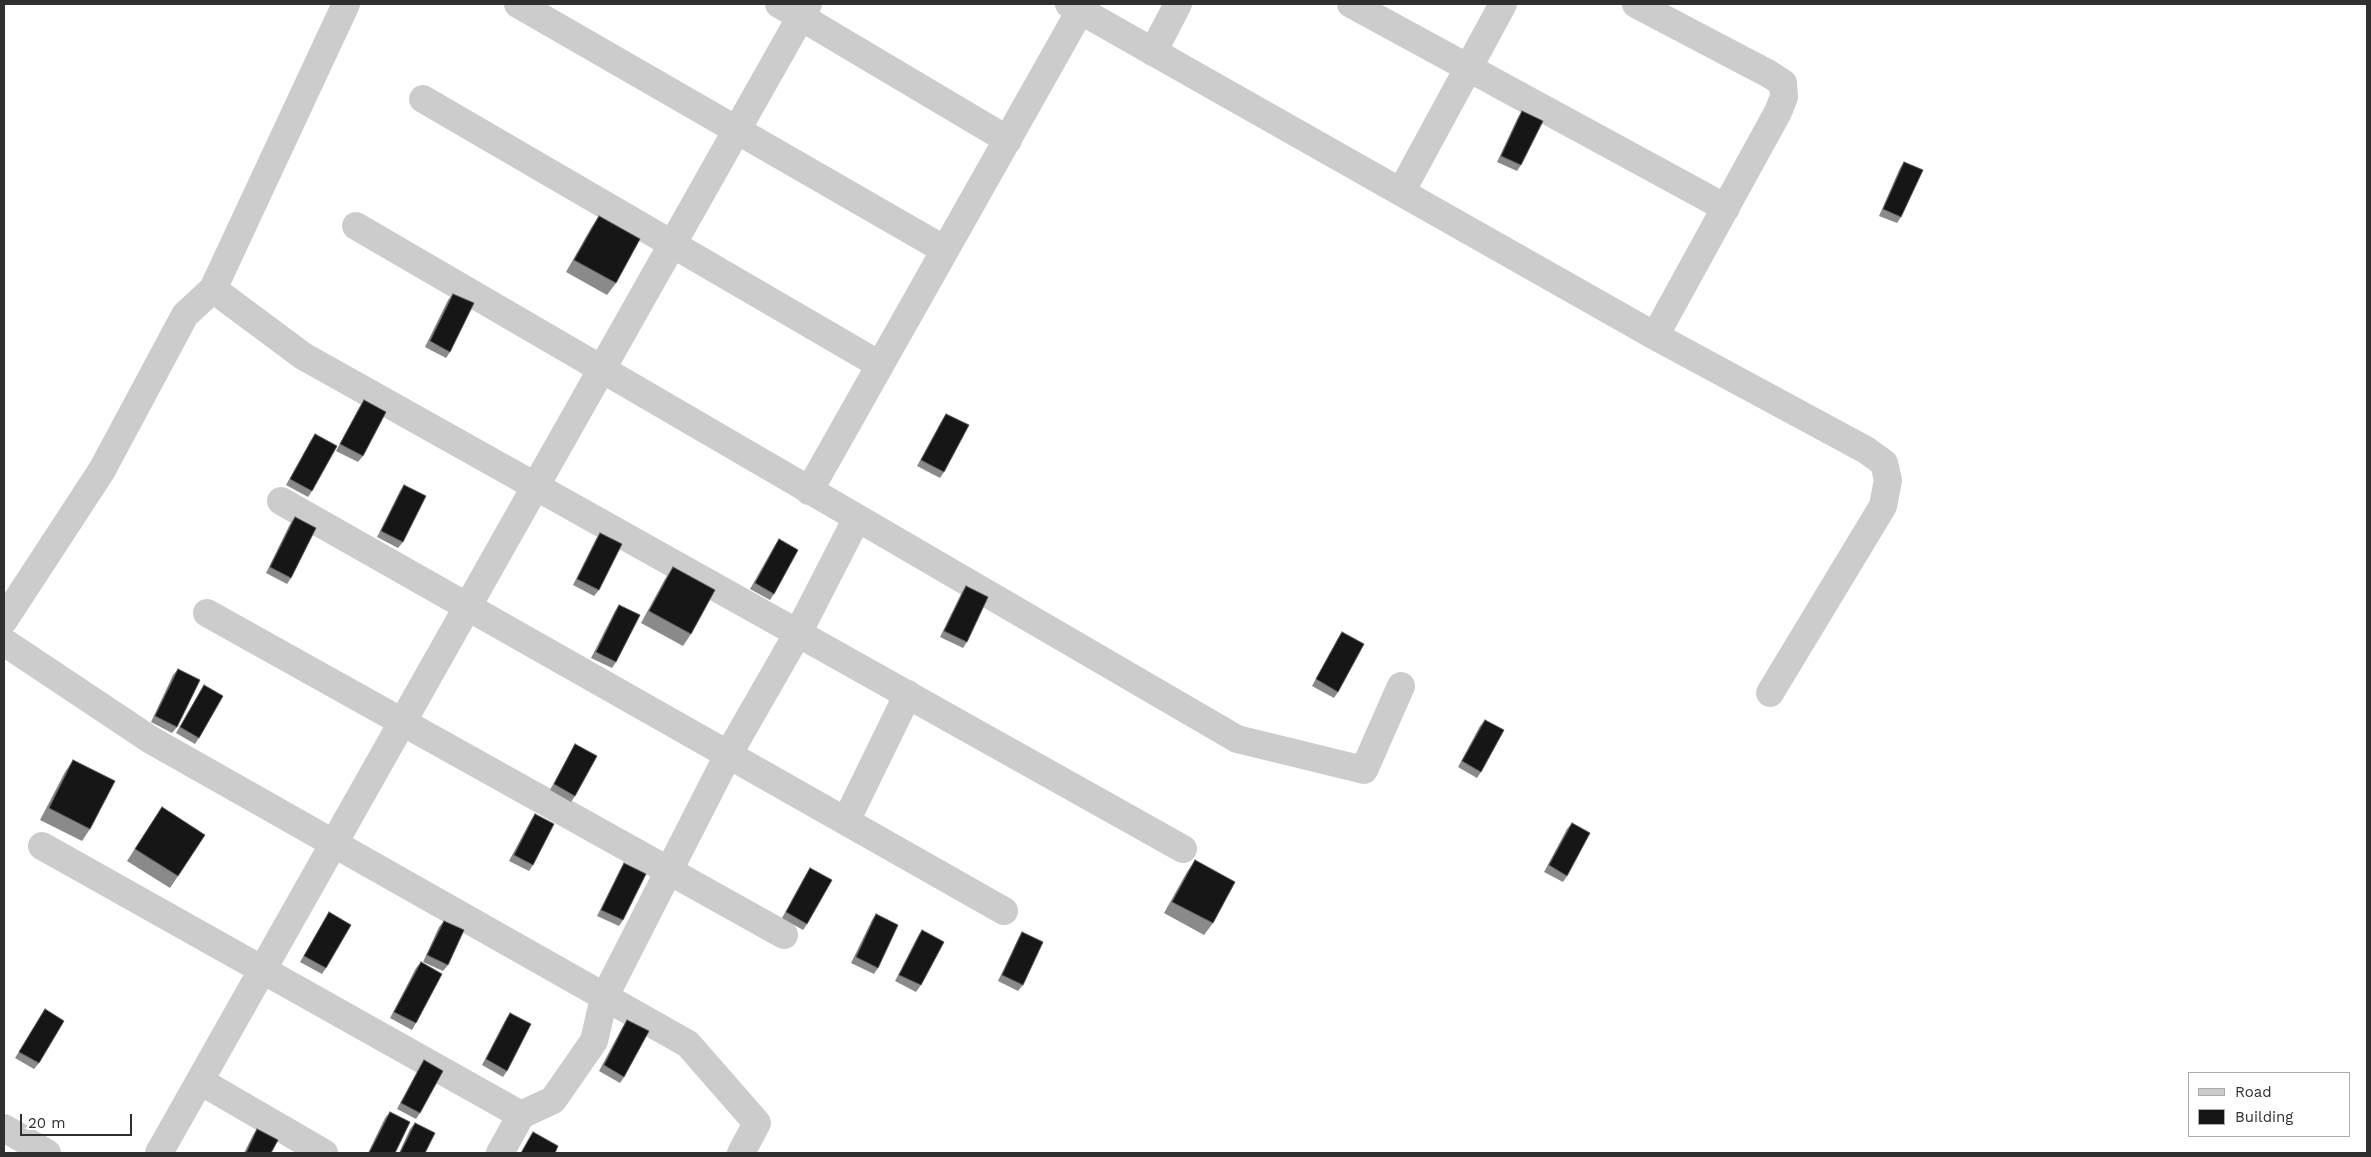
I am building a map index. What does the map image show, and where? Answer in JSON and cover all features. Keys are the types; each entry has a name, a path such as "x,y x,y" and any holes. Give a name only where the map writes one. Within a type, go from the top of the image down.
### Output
{"street":[{"path":"4,620 102,470 185,315 213,288 346,4"},
{"path":"518,4 945,250"},
{"path":"1153,52 1178,4"},
{"path":"1351,4 1726,208"},
{"path":"1401,192 1503,4"},
{"path":"1636,4 1769,74 1783,83 1784,97 1778,112 1655,336"},
{"path":"809,490 1008,140 1075,7 1655,336 1866,450 1884,463 1888,480 1883,506 1770,693"},
{"path":"159,1153 736,130 796,8 1008,140"},
{"path":"424,99 880,365"},
{"path":"356,226 1237,739 1364,770 1401,686"},
{"path":"213,288 304,356 1183,849"},
{"path":"281,501 1004,911"},
{"path":"500,1153 521,1115 553,1100 594,1041 604,998 728,755 798,633 857,518"},
{"path":"207,613 784,935"},
{"path":"4,642 151,740 688,1044 757,1123 741,1153"},
{"path":"846,821 908,694"},
{"path":"42,846 521,1115"},
{"path":"200,1081 324,1153"},
{"path":"4,1128 47,1153"}],"building":[{"path":"1522,111 1543,121 1521,165 1501,156"},
{"path":"1904,162 1923,170 1901,217 1883,209"},
{"path":"599,216 640,239 616,283 574,260"},
{"path":"453,294 474,303 450,352 430,341"},
{"path":"364,400 386,412 363,456 340,444"},
{"path":"946,414 969,425 944,472 921,460"},
{"path":"315,434 337,446 312,491 290,479"},
{"path":"404,485 426,496 403,542 381,531"},
{"path":"295,517 316,528 291,578 270,567"},
{"path":"600,533 622,544 599,590 577,579"},
{"path":"779,539 798,550 774,594 755,583"},
{"path":"673,567 715,590 691,634 649,611"},
{"path":"966,586 988,597 967,642 944,631"},
{"path":"619,605 640,615 616,662 596,652"},
{"path":"1342,632 1364,644 1338,692 1316,679"},
{"path":"178,669 200,680 177,727 155,716"},
{"path":"204,685 223,696 199,738 180,727"},
{"path":"1485,720 1504,730 1481,772 1462,761"},
{"path":"575,744 597,756 575,796 554,784"},
{"path":"73,760 115,781 90,829 49,808"},
{"path":"162,807 205,835 178,876 135,849"},
{"path":"535,814 554,824 533,865 514,855"},
{"path":"1572,823 1590,833 1567,876 1549,865"},
{"path":"1195,860 1235,882 1213,923 1172,902"},
{"path":"624,863 646,874 623,920 601,910"},
{"path":"810,868 832,880 807,924 786,912"},
{"path":"329,912 351,925 326,968 304,956"},
{"path":"876,914 898,925 878,968 856,957"},
{"path":"444,921 464,930 448,965 427,955"},
{"path":"922,930 944,942 921,985 899,975"},
{"path":"1022,932 1043,942 1023,985 1002,975"},
{"path":"421,962 442,974 416,1023 394,1012"},
{"path":"45,1009 64,1021 39,1063 19,1052"},
{"path":"510,1013 531,1024 507,1071 486,1059"},
{"path":"627,1020 649,1031 624,1077 604,1065"},
{"path":"424,1060 443,1071 420,1113 401,1103"},
{"path":"390,1112 410,1122 395,1153 369,1153"},
{"path":"415,1123 435,1133 425,1153 400,1153"},
{"path":"257,1129 278,1140 271,1153 246,1153"},
{"path":"533,1132 558,1146 555,1153 521,1153"}]}
